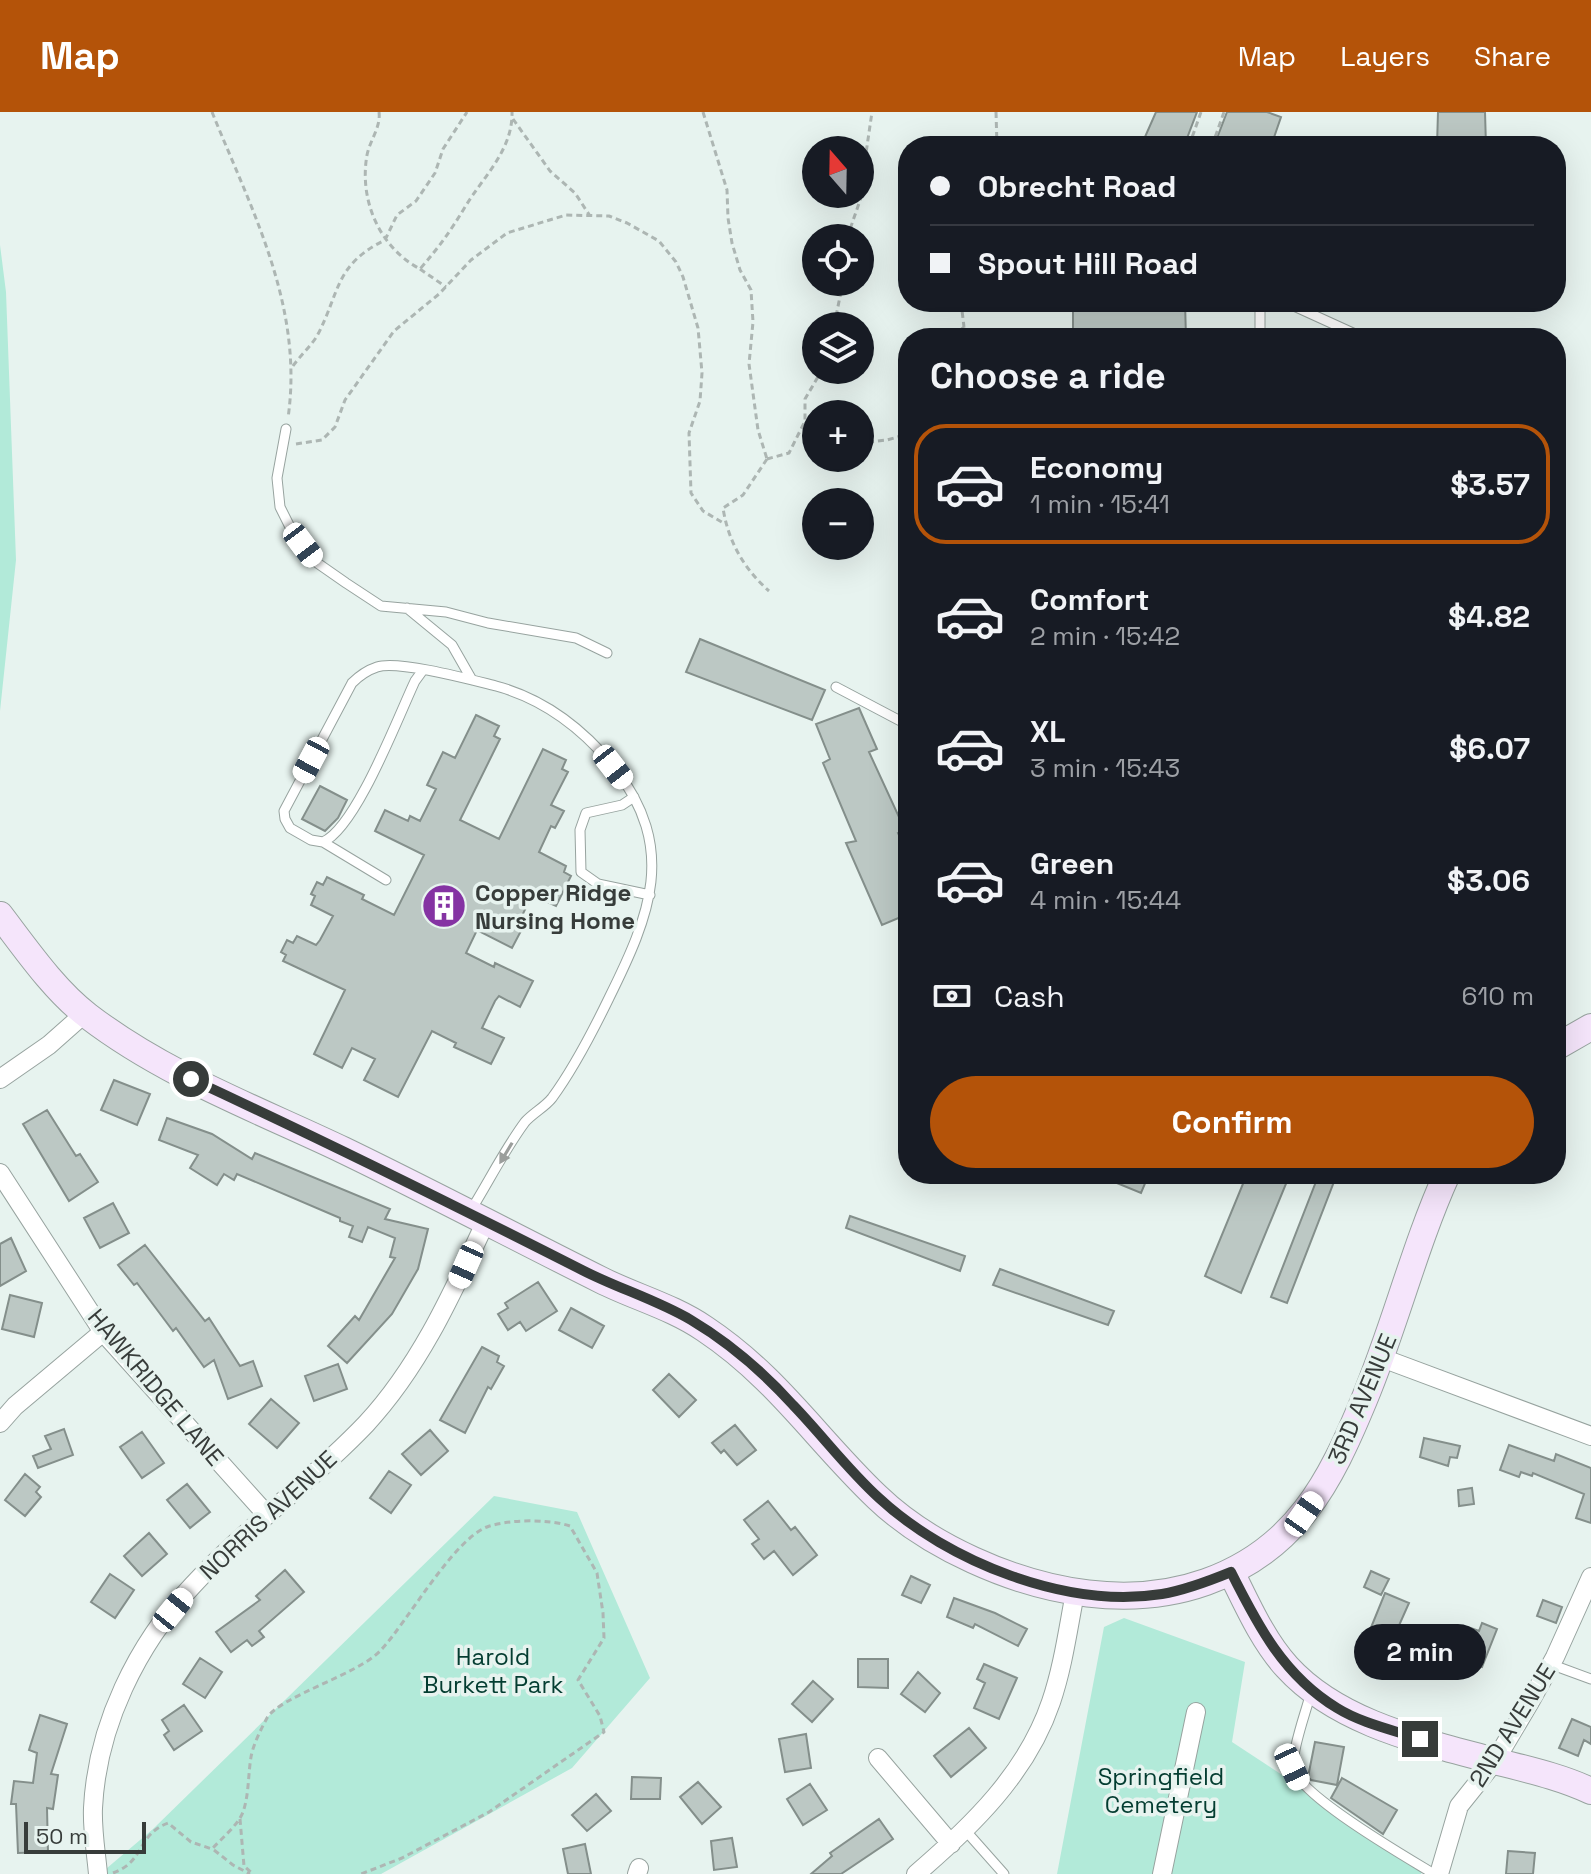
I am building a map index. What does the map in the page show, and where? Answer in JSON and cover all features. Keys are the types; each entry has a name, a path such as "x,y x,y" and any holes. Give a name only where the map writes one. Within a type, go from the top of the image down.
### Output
{"street":[{"name":"3RD AVENUE","path":"0,915 49,977 84,1014 132,1047 166,1067 478,1217 609,1284 688,1318 771,1381 877,1497 903,1519 974,1561 1075,1593 1163,1594 1231,1572 1277,1542 1304,1514 1339,1460 1382,1358 1443,1184"},
{"path":"0,1079 49,1045 84,1014"},
{"path":"1566,1037 1591,1027"},
{"name":"HAWKRIDGE LANE","path":"0,1173 103,1332 267,1515"},
{"name":"NORRIS AVENUE","path":"98,1874 93,1810 98,1761 131,1672 154,1634 192,1586 337,1452 395,1390 456,1287 478,1217"},
{"path":"0,1423 15,1406 103,1332"},
{"path":"1382,1358 1591,1436"},
{"path":"1231,1572 1273,1650 1311,1689 1339,1709 1376,1724 1495,1761 1525,1767 1591,1791"},
{"name":"2ND AVENUE","path":"1435,1871 1459,1806 1495,1761 1550,1664 1591,1577"},
{"path":"916,1874 990,1805 1036,1738 1062,1663 1075,1593"},
{"path":"1162,1874 1196,1712"},
{"path":"878,1758 951,1844"}],"lane":[{"path":"1307,312 1342,328"},
{"path":"286,429 277,478 280,507 292,531 313,560 381,606 446,612 488,623 576,638 607,653"},
{"path":"407,608 452,645 472,680"},
{"path":"386,880 323,842 311,840 290,828 284,811 352,683 378,667 423,670 472,680 505,688 541,704 573,724 600,750 627,784 641,812 651,851 653,881 632,952 596,1024 551,1100 526,1121 478,1217"},
{"path":"323,842 338,834 355,808 423,670"},
{"path":"836,687 898,720"},
{"path":"634,797 622,805 586,813 580,830 581,872 598,884 650,895"},
{"path":"1550,1664 1591,1679"},
{"path":"1311,1689 1292,1767 1300,1783 1348,1820 1435,1871"},
{"path":"965,1830 1004,1874"}],"path":[{"path":"212,112 274,266 286,318 292,366 286,429"},
{"path":"292,366 316,336 344,271 367,249 385,240 397,215 416,201 435,173 443,149 467,112"},
{"path":"420,269 453,229 507,144 512,112"},
{"path":"703,112 727,190 732,243 740,270 751,290 753,322 749,364 758,430 767,459"},
{"path":"850,224 866,183 865,160 872,112"},
{"path":"996,112 997,136"},
{"path":"1193,136 1201,112"},
{"path":"1216,136 1224,112"},
{"path":"380,113 380,121 367,154 368,201 385,240 408,262 446,287"},
{"path":"512,118 550,171 575,193 590,216"},
{"path":"283,443 304,445 322,440 335,427 345,400 394,331 446,287 471,260 507,233 566,215 609,216 659,241 676,262 683,277 698,328 702,373 700,401 689,433 691,493 703,511 725,524"},
{"path":"962,312 964,327"},
{"path":"769,591 755,578 737,552 725,524 723,508 743,495 767,459 789,453 805,421 805,399 814,384"},
{"path":"874,441 898,437"},
{"path":"252,1874 244,1866 240,1817 252,1754 269,1715 349,1672 380,1651 396,1627 412,1612 442,1567 467,1541 486,1527 550,1519 570,1526 597,1573 604,1638 578,1680 600,1716 604,1732 489,1812 402,1858 361,1874"},
{"path":"212,1849 240,1817"},
{"path":"106,1874 118,1872 133,1862 153,1829 168,1823 191,1842 212,1849 233,1865 252,1874"}],"green space":[{"path":"0,245 6,292 16,560 0,711"},
{"name":"Harold Burkett Park","path":"494,1496 577,1512 650,1678 572,1768 381,1874 100,1874 153,1829"},
{"name":"Springfield Cemetery","path":"1124,1618 1245,1662 1232,1742 1422,1867 1421,1874 1057,1874 1104,1627"}],"building":[{"path":"1156,112 1197,112 1188,136 1145,136"},
{"path":"1227,112 1267,112 1281,117 1274,136 1218,136"},
{"path":"1438,112 1485,112 1486,136 1437,136"},
{"path":"1073,312 1185,312 1186,328 1073,328"},
{"path":"700,639 825,690 812,720 686,672"},
{"path":"859,708 877,749 869,752 898,815 898,918 882,925 846,843 856,841 823,763 830,759 816,724"},
{"name":"Copper Ridge Nursing Home","path":"476,715 499,726 494,736 500,739 460,820 499,839 543,749 566,760 562,769 568,772 551,805 564,811 555,828 551,826 539,852 566,866 564,872 571,876 556,906 532,895 518,924 523,927 512,948 477,930 466,953 533,981 520,1007 499,996 495,1001 482,1028 504,1038 491,1064 454,1047 456,1043 432,1031 398,1097 364,1080 375,1059 352,1048 342,1068 314,1054 345,990 283,961 286,955 281,952 287,940 293,943 297,936 316,945 320,940 333,916 311,905 315,896 311,894 317,882 323,885 327,877 364,895 362,899 394,915 424,855 375,831 385,810 408,821 410,816 420,821 436,789 427,785 443,752 455,758"},
{"path":"320,786 347,800 338,818 325,831 302,819"},
{"path":"114,1080 150,1094 137,1125 101,1110"},
{"path":"47,1110 76,1156 80,1154 98,1182 69,1201 23,1124"},
{"path":"167,1118 212,1134 252,1159 255,1153 390,1209 385,1219 428,1229 418,1269 392,1314 347,1363 328,1346 355,1316 359,1320 395,1258 390,1257 395,1238 368,1227 362,1242 349,1237 353,1226 340,1221 340,1218 237,1174 234,1180 224,1174 217,1185 190,1168 198,1155 159,1140"},
{"path":"1119,1184 1145,1184 1141,1193"},
{"path":"1243,1184 1286,1184 1241,1293 1205,1276"},
{"path":"1315,1184 1333,1184 1287,1303 1271,1297"},
{"path":"113,1203 129,1233 100,1248 84,1218"},
{"path":"850,1216 965,1256 960,1271 846,1228"},
{"path":"11,1238 26,1271 0,1286 0,1244"},
{"path":"145,1245 205,1321 209,1318 240,1366 253,1361 262,1386 228,1399 214,1360 204,1367 176,1328 173,1331 137,1283 134,1285 118,1265"},
{"path":"1000,1269 1114,1311 1108,1325 993,1285"},
{"path":"538,1282 557,1311 526,1331 520,1322 508,1330 498,1314 508,1308 505,1303"},
{"path":"10,1295 42,1303 34,1337 2,1329"},
{"path":"571,1308 604,1326 592,1348 559,1330"},
{"path":"482,1347 499,1356 497,1362 504,1366 491,1389 488,1387 465,1433 440,1420"},
{"path":"338,1364 347,1389 314,1401 305,1376"},
{"path":"669,1374 696,1400 679,1417 653,1390"},
{"path":"271,1399 299,1423 277,1448 249,1424"},
{"path":"735,1425 756,1450 737,1465 724,1450 721,1453 712,1443"},
{"path":"64,1429 73,1455 38,1468 33,1456 51,1449 45,1436"},
{"path":"430,1430 448,1451 421,1475 402,1454"},
{"path":"142,1432 164,1463 142,1478 120,1447"},
{"path":"1424,1438 1460,1446 1457,1458 1450,1457 1448,1466 1420,1457"},
{"path":"1509,1445 1554,1461 1556,1454 1591,1468 1591,1523 1576,1518 1584,1494 1533,1473 1532,1476 1521,1472 1519,1477 1500,1470"},
{"path":"389,1471 411,1485 391,1513 370,1498"},
{"path":"25,1474 40,1487 36,1492 41,1497 25,1516 5,1500"},
{"path":"187,1484 210,1512 190,1528 167,1500"},
{"path":"1472,1488 1474,1504 1459,1506 1458,1490"},
{"path":"768,1501 791,1530 795,1527 817,1555 793,1575 774,1551 764,1559 752,1544 759,1539 744,1520"},
{"path":"149,1533 167,1554 142,1576 124,1556"},
{"path":"285,1570 304,1592 259,1631 264,1637 252,1646 247,1640 231,1652 216,1632 260,1600 256,1596"},
{"path":"1371,1571 1389,1579 1381,1595 1364,1587"},
{"path":"110,1574 134,1590 115,1618 91,1602"},
{"path":"911,1576 930,1585 921,1603 902,1595"},
{"path":"1385,1593 1409,1603 1393,1639 1370,1630"},
{"path":"954,1598 1027,1629 1018,1646 975,1624 973,1628 947,1617"},
{"path":"1543,1600 1562,1607 1556,1623 1537,1616"},
{"path":"1482,1623 1497,1629 1482,1667 1456,1658 1468,1627 1479,1631"},
{"path":"200,1658 222,1672 205,1698 183,1684"},
{"path":"858,1659 888,1659 888,1688 858,1687"},
{"path":"984,1664 1017,1678 999,1719 974,1708 985,1683 977,1679"},
{"path":"918,1672 940,1693 925,1712 901,1694"},
{"path":"813,1681 833,1699 812,1722 792,1704"},
{"path":"184,1705 202,1731 174,1750 164,1735 169,1731 162,1720"},
{"path":"40,1715 67,1724 51,1774 58,1775 53,1809 47,1808 48,1852 18,1853 16,1804 11,1804 14,1781 33,1783 37,1753 29,1750"},
{"path":"1572,1719 1591,1727 1591,1744 1584,1740 1578,1756 1559,1748"},
{"path":"969,1728 986,1748 951,1777 934,1756"},
{"path":"806,1734 811,1768 785,1772 779,1739"},
{"path":"1315,1742 1344,1747 1337,1785 1308,1777"},
{"path":"632,1777 661,1778 660,1799 631,1799"},
{"path":"1342,1778 1397,1810 1383,1834 1331,1798"},
{"path":"698,1782 721,1807 702,1824 680,1797"},
{"path":"810,1784 827,1810 803,1825 787,1799"},
{"path":"596,1794 611,1811 587,1831 572,1815"},
{"path":"879,1819 893,1839 841,1874 811,1874 832,1856 830,1853"},
{"path":"732,1838 737,1867 714,1870 711,1841"},
{"path":"585,1844 591,1874 568,1874 563,1849"},
{"path":"1508,1851 1535,1853 1533,1874 1506,1874"}],"place":[{"name":"Copper Ridge Nursing Home","path":"444,906"}],"route":[{"path":"191,1079 344,1150 609,1284 688,1318 771,1381 877,1497 903,1519 974,1561 1075,1593 1108,1596 1163,1594 1231,1572 1273,1650 1302,1682 1339,1709 1420,1739"}]}
